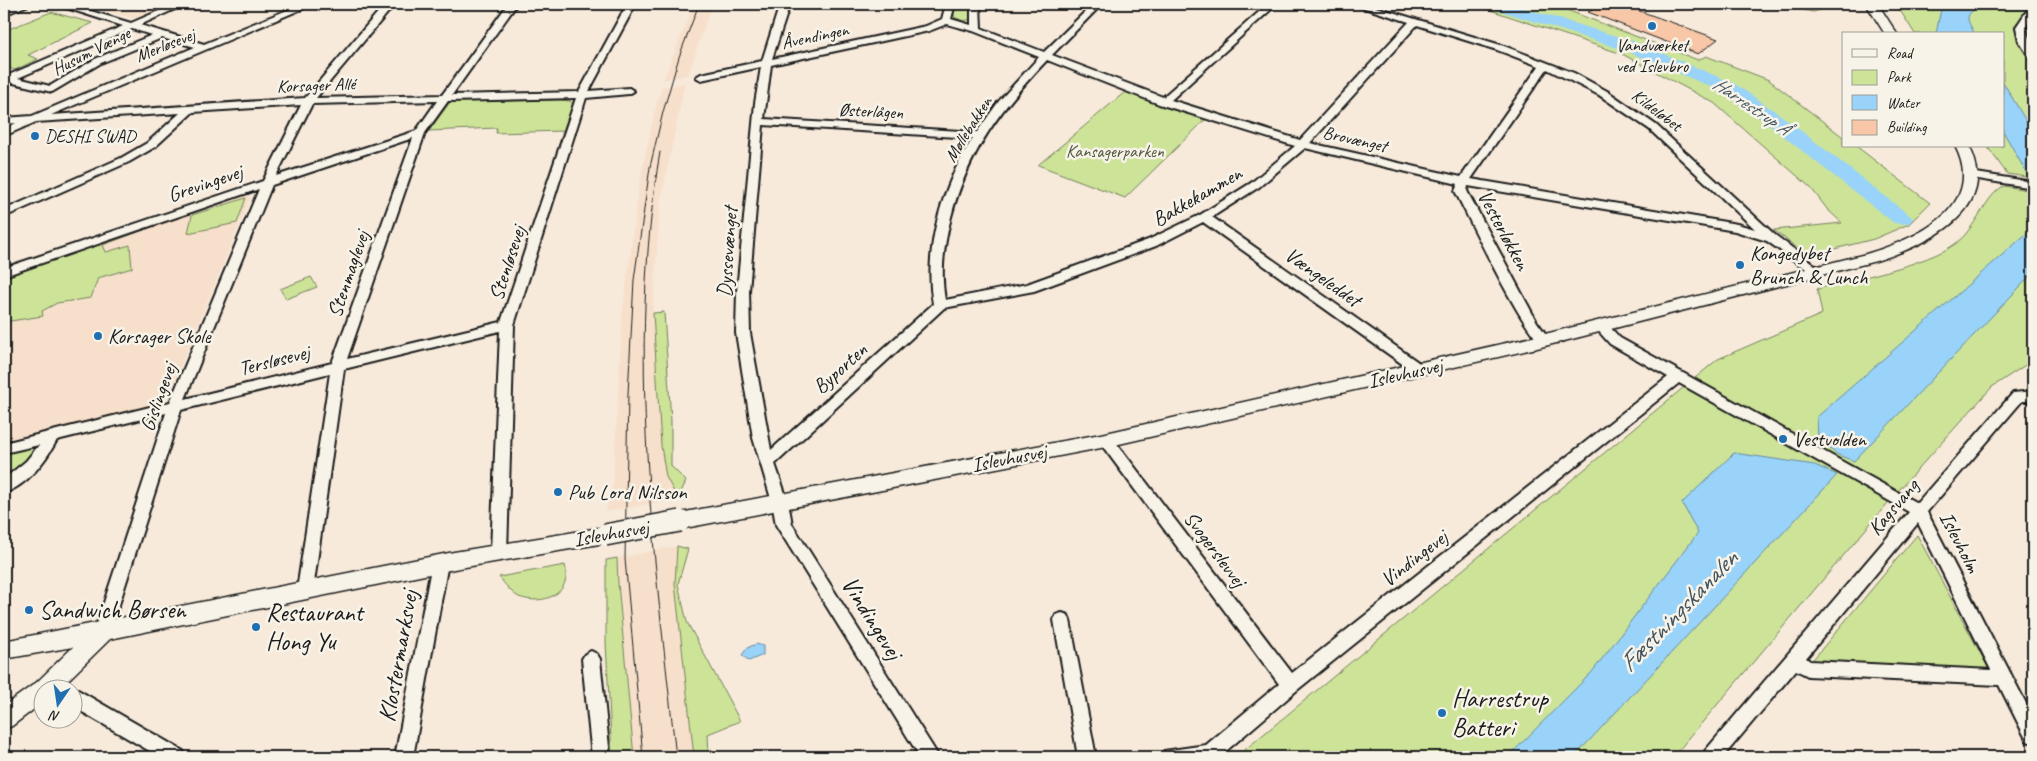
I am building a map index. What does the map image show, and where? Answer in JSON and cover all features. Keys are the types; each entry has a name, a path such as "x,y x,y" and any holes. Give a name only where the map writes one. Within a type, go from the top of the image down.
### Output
{"street":[{"path":"4,12 26,4"},
{"path":"58,4 204,47"},
{"name":"Husum Vænge","path":"6,80 129,25 182,4"},
{"name":"Merløsevej","path":"4,133 204,47 310,4"},
{"name":"Gislingevej","path":"102,633 132,544 174,407 267,183 308,101 390,4"},
{"name":"Stenmaglevej","path":"305,590 338,366 420,133 512,4"},
{"name":"Stenløsevej","path":"499,552 507,325 582,95 632,4"},
{"name":"Dyssevænget","path":"780,502 760,438 743,333 743,290 766,63 785,4"},
{"path":"946,21 950,4"},
{"path":"976,4 976,29"},
{"name":"Møllebakken","path":"940,305 935,285 938,240 960,171 980,135 1004,103 1098,4"},
{"path":"1163,102 1273,4"},
{"name":"Kildeløbet","path":"1357,4 1505,50 1545,65 1577,80 1633,112 1672,142 1772,238 1818,271"},
{"path":"1872,4 1890,32"},
{"path":"2033,8 2021,27 2024,41 2033,56"},
{"name":"Åvendingen","path":"702,77 929,28 946,21"},
{"name":"Brovænget","path":"946,21 976,29 1163,102 1302,145 1464,180 1737,228 1772,238"},
{"name":"Bakkekammen","path":"940,305 1030,288 1152,243 1204,217 1255,185 1302,145 1414,22"},
{"name":"Husum Vænge","path":"6,80 52,90 98,61 160,35"},
{"name":"Vesterløkken","path":"1544,340 1531,324 1461,191 1464,180 1545,65"},
{"name":"Korsager Allé","path":"4,122 308,101 582,95 629,91"},
{"path":"4,214 125,160 157,140 191,108"},
{"name":"Østerlågen","path":"759,122 980,135"},
{"name":"Grevingevej","path":"4,272 405,136 420,133"},
{"path":"1963,148 1968,158 1970,175 2033,185"},
{"name":"Islevhusvej","path":"4,650 102,633 440,563 605,535 1106,440 1420,370 1901,249 1936,231 1958,210 1965,197 1970,175"},
{"name":"Vængeleddet","path":"1204,217 1420,370"},
{"name":"Byporten","path":"768,462 940,305"},
{"name":"Tersløsevej","path":"4,448 507,325"},
{"name":"Islevholm","path":"1601,326 1616,341 1919,511 2033,734"},
{"name":"Vindingevej","path":"1171,757 1210,753 1290,684 1678,376"},
{"name":"Kagsvang","path":"1712,757 2018,396 2033,396"},
{"path":"4,488 22,475 42,455 52,436"},
{"name":"Svogerslevvej","path":"1106,440 1290,684"},
{"name":"Vindingevej","path":"780,502 784,525 930,757"},
{"name":"Klostermarksvej","path":"404,757 440,563"},
{"path":"1062,620 1087,757"},
{"path":"59,678 102,633"},
{"path":"591,659 601,757"},
{"path":"1793,660 1808,668 2004,678"},
{"path":"4,719 32,700"},
{"path":"82,702 176,757"}],"shaded area":[{"path":"83,4 173,4 138,18 131,18"},
{"path":"694,4 712,4 688,75 663,80"},
{"path":"685,83 660,205 653,313 666,477 678,499 605,512 613,486 622,317 639,185 655,109 662,87"},
{"name":"Korsager Skole","path":"245,195 251,197 168,397 157,404 4,442 4,275"},
{"path":"677,546 675,584 694,757 634,757 617,558"}],"green space":[{"path":"954,4 974,4 973,19 963,21 954,17"},
{"path":"1472,4 1551,4 1698,60 1706,56 1769,80 1842,136 1842,148 1859,148 1930,203 1909,224 1874,239 1807,256 1774,230 1842,223 1827,209 1811,188 1714,103 1622,54"},
{"path":"1744,4 1802,4 1820,10 1813,12 1789,7 1764,7 1761,10"},
{"path":"1896,4 2033,4 2014,26 2018,40 2033,64 2033,178 2007,174 1988,148 2004,148 2004,32 1914,32"},
{"path":"51,12 93,23 28,55 38,59 15,70 4,67 4,31"},
{"name":"Kansagerparken","path":"1125,92 1206,119 1125,198 1038,165"},
{"path":"570,101 573,104 563,131 496,133 497,128 429,131 450,102"},
{"name":"Vestvolden","path":"2004,186 2033,191 2033,360 1992,387 1898,491 1673,757 1236,757 1718,359 1822,314 1817,289 1908,265 1942,252 1962,238 1992,196"},
{"path":"246,198 237,223 188,233 192,215"},
{"path":"190,213 103,245 106,252 130,245 132,268 98,278 91,298 57,303 42,311 43,316 4,322 4,275"},
{"path":"311,277 317,287 286,299 280,289"},
{"path":"664,312 671,421 671,466 686,481 678,499 666,477 661,446 653,313"},
{"path":"40,444 37,453 4,481 4,453"},
{"path":"1917,535 1991,673 1810,663"},
{"path":"677,546 688,549 678,584 687,622 740,721 708,734 709,757 694,757 675,584"},
{"path":"617,558 634,757 612,757 606,643 606,560"},
{"path":"565,565 565,584 554,595 537,600 519,597 499,577"}],"water":[{"path":"1942,4 1980,4 1968,17 1969,24 1974,32 1936,32"},
{"path":"2004,84 2033,133 2033,176 2026,172 2004,133"},
{"path":"2033,228 2033,273 1854,461 1838,455 1818,440 1817,417"},
{"name":"Fæstningskanalen","path":"1734,453 1815,465 1837,475 1574,757 1508,757 1592,672 1698,533 1682,503"},
{"path":"756,644 763,646 763,655 749,661 742,655 747,648"}],"building":[{"name":"Vandværket ved Islevbro","path":"1602,4 1647,4 1637,10 1718,39 1698,54 1588,12"}],"waterway":[{"name":"Harrestrup Å","path":"1494,4 1630,46 1707,77 1729,88 1775,120 1902,218"}],"tram line":[{"path":"643,757 625,559 628,394 634,280 650,167 679,57 699,4"},
{"path":"660,152 650,227 645,303 644,379 652,530 676,757"}],"place":[{"name":"Vandværket ved Islevbro","path":"1652,26"},
{"name":"DESHI SWAD","path":"35,136"},
{"name":"Kongedybet Brunch & Lunch","path":"1740,265"},
{"name":"Korsager Skole","path":"98,336"},
{"name":"Vestvolden","path":"1783,439"},
{"name":"Pub Lord Nilsson","path":"558,492"},
{"name":"Sandwich Børsen","path":"29,610"},
{"name":"Restaurant Hong Yu","path":"256,627"},
{"name":"Harrestrup Batteri","path":"1442,713"}]}
